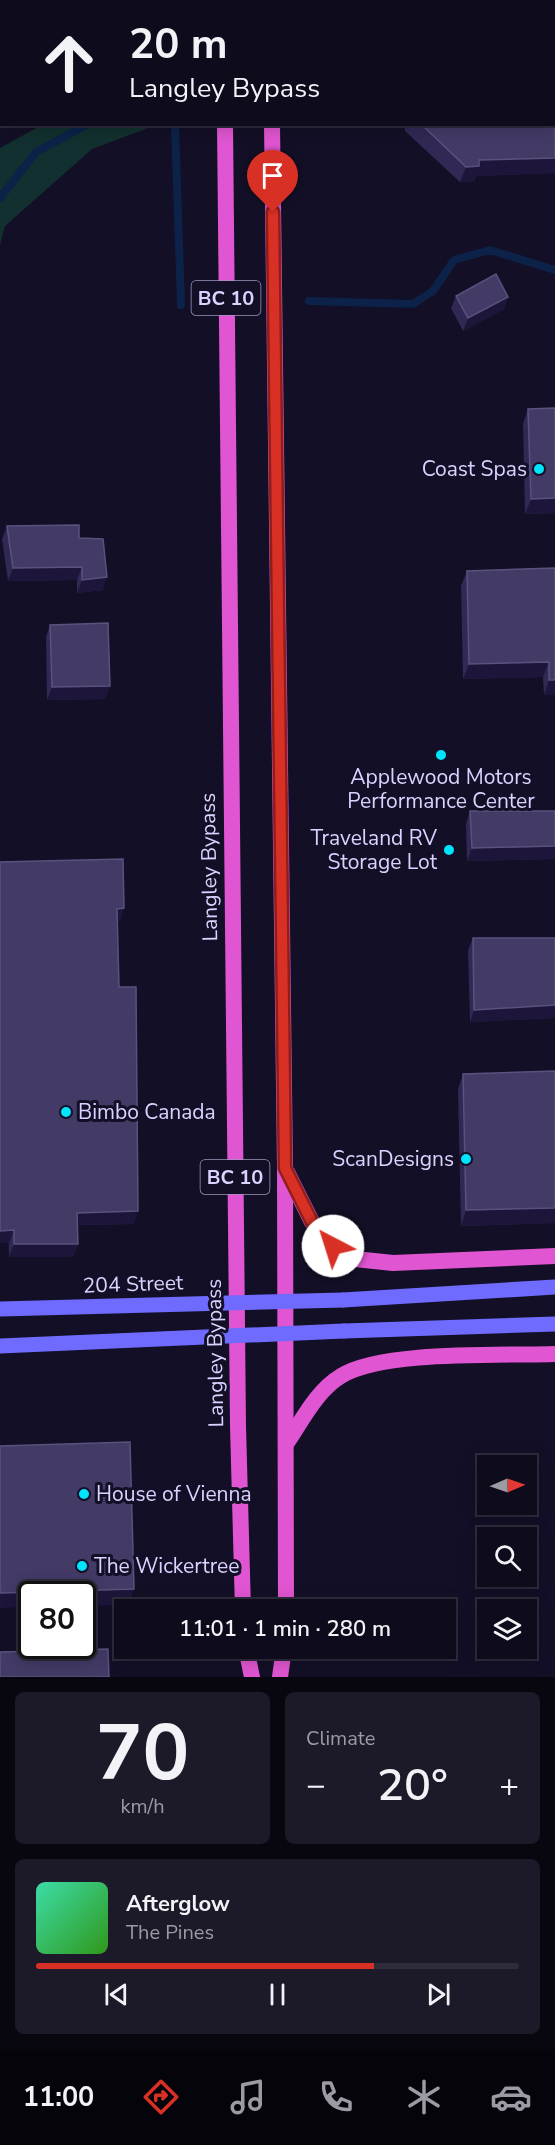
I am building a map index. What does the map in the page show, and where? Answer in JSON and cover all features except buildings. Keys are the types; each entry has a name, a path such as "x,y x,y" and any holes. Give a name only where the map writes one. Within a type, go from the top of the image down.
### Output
{"highway":[{"name":"Langley Bypass","path":"225,126 238,1426 243,1599"},
{"name":"BC 10","path":"272,126 285,1168 286,1599"},
{"path":"285,1168 312,1222 333,1246 355,1259 393,1263 555,1256"},
{"path":"286,1444 323,1390 341,1376 365,1365 393,1359 555,1354"},
{"path":"248,1659 252,1677"},
{"path":"280,1677 282,1659"}],"main road":[{"name":"204 Street","path":"0,1309 343,1300 555,1287"},
{"path":"0,1346 555,1324"}],"green space":[{"path":"40,126 153,126 92,149 5,226 0,245 0,148"}],"waterway":[{"path":"0,198 36,152 84,126"},
{"path":"175,126 181,305"},
{"path":"309,301 413,304 433,291 454,260 490,250 555,270"}],"place":[{"name":"Coast Spas","path":"539,469"},
{"name":"Applewood Motors Performance Center","path":"441,755"},
{"name":"Traveland RV Storage Lot","path":"449,850"},
{"name":"Bimbo Canada","path":"66,1112"},
{"name":"ScanDesigns","path":"466,1159"},
{"name":"House of Vienna","path":"84,1494"},
{"name":"The Wickertree","path":"82,1566"}],"route":[{"path":"273,212 285,1168 312,1222 333,1246"}]}
